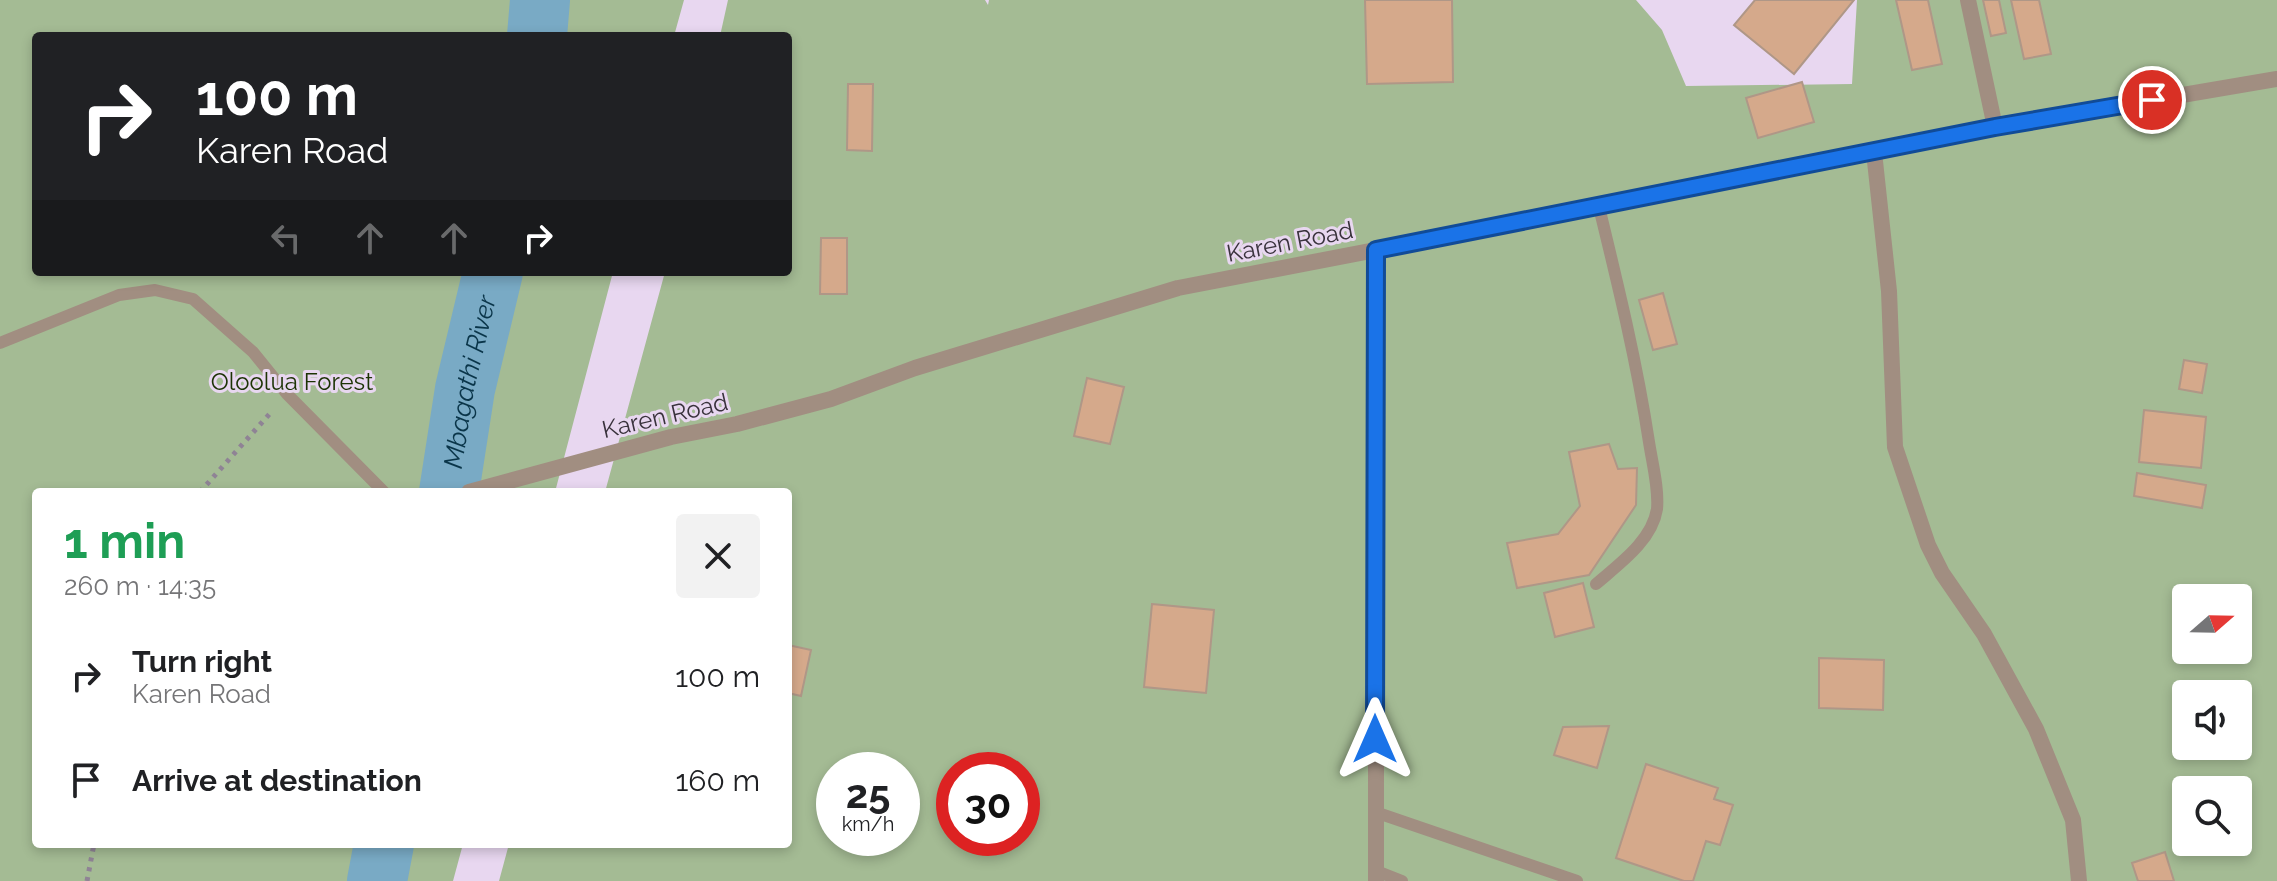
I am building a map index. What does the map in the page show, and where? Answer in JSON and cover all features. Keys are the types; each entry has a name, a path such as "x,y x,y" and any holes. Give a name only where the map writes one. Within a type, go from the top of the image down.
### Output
{"street":[{"path":"1968,0 1995,127"},
{"name":"Karen Road","path":"485,488 671,437 737,424 831,399 915,368 1178,288 1995,127 2277,79"},
{"path":"1874,152 1889,291 1895,447 1928,545 1942,573 1984,634 2036,729 2073,820 2079,881"},
{"path":"1375,876 1376,250"}],"lane":[{"path":"1596,584 1632,554 1650,527 1657,509 1642,399 1599,207"},
{"path":"0,343 119,295 155,290 193,299 253,352 287,394 380,488"},
{"path":"1375,812 1577,881"},
{"path":"1375,876 1402,881"}],"path":[{"path":"204,488 287,394"},
{"path":"87,881 93,848"}],"green space":[{"name":"Oloolua Forest","path":"0,0 684,0 675,32 32,32 32,276 612,276 556,488 32,488 32,848 462,848 453,881 0,881"},
{"path":"728,0 985,0 988,5 989,0 1636,0 1662,30 1686,86 1852,84 1857,0 2277,0 2277,881 499,881 508,848 792,848 792,488 606,488 664,276 792,276 792,32 721,32"}],"building":[{"path":"1365,0 1452,0 1453,82 1367,84"},
{"path":"1755,0 1854,0 1794,74 1734,25"},
{"path":"1896,0 1928,0 1942,64 1912,70"},
{"path":"1983,0 1999,0 2006,33 1991,36"},
{"path":"2011,0 2039,0 2051,54 2024,59"},
{"path":"1802,82 1814,122 1758,138 1746,98"},
{"path":"848,84 873,84 872,151 847,150"},
{"path":"821,238 847,238 847,294 820,294"},
{"path":"1663,293 1677,344 1653,350 1639,300"},
{"path":"2184,360 2207,364 2202,393 2179,389"},
{"path":"1087,378 1124,387 1110,444 1074,436"},
{"path":"2144,410 2206,417 2201,468 2139,462"},
{"path":"1609,444 1618,469 1637,468 1636,505 1589,575 1517,588 1507,543 1558,534 1580,506 1569,452"},
{"path":"2137,473 2206,485 2202,508 2134,496"},
{"path":"1583,583 1594,627 1555,637 1544,593"},
{"path":"1152,604 1214,610 1206,693 1144,687"},
{"path":"792,646 811,650 801,696 792,694"},
{"path":"1819,658 1884,660 1883,710 1819,708"},
{"path":"1609,726 1597,768 1554,755 1563,727"},
{"path":"1646,764 1718,788 1714,799 1733,805 1720,845 1706,841 1693,881 1684,881 1616,858"},
{"path":"2165,852 2174,881 2138,881 2132,863"}],"waterway":[{"name":"Mbagathi River","path":"537,32 540,0"},
{"name":"Mbagathi River","path":"450,488 465,389 492,276"},
{"name":"Mbagathi River","path":"377,881 383,848"}],"route":[{"path":"1375,739 1376,250 1995,127 2152,100"}]}
